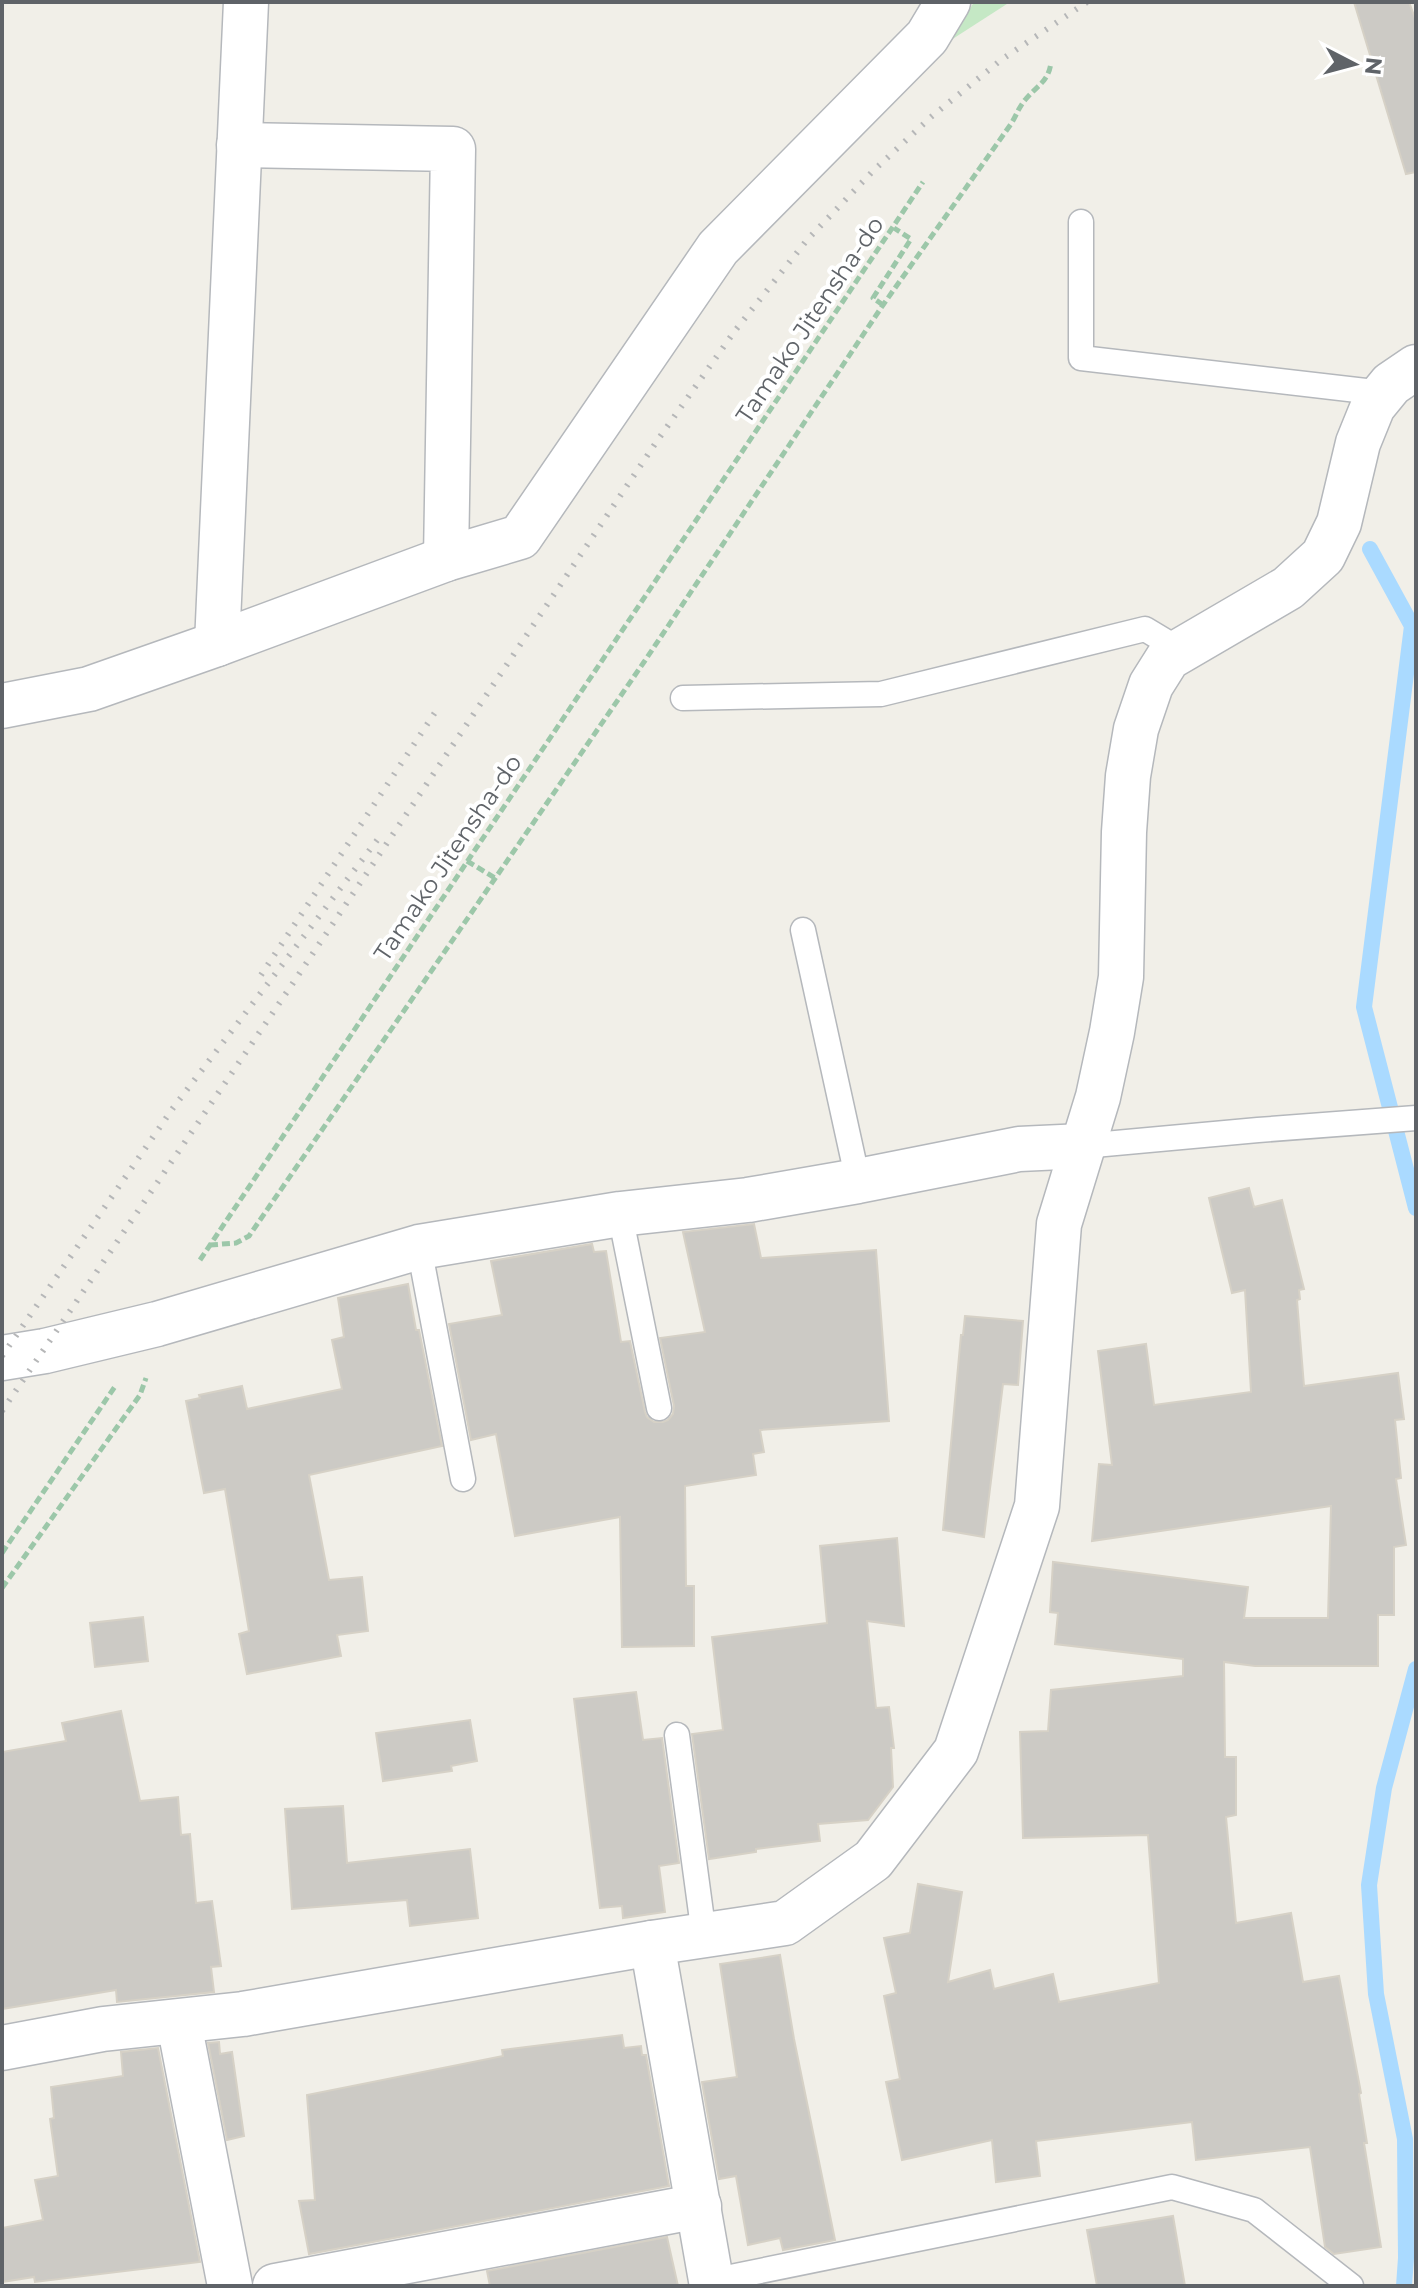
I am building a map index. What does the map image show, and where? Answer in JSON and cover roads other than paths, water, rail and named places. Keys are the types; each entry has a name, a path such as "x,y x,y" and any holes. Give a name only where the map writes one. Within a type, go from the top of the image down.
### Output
{"street":[{"path":"217,644 246,2"},
{"path":"2,706 89,689 446,559 520,537 718,248 927,37 948,2"},
{"path":"239,145 453,149 446,559"},
{"path":"2,2048 103,2029 179,2023 259,2011 785,1923 873,1860 956,1751 1037,1506 1059,1224 1098,1097 1112,1032 1121,977 1128,776 1136,729 1151,685 1168,658 1288,588 1323,556 1339,523 1358,443 1373,406 1400,380"},
{"path":"2,1358 149,1336 419,1247 620,1214 748,1200 1019,1149 1083,1146"},
{"path":"652,1943 712,2283"},
{"path":"179,2023 230,2286"},
{"path":"275,2286 699,2206"}],"lane":[{"path":"1081,222 1081,358 1400,380"},
{"path":"683,698 881,694 1145,629 1180,650"},
{"path":"803,930 858,1181"},
{"path":"1083,1146 1412,1118"},
{"path":"620,1214 659,1408"},
{"path":"419,1247 463,1479"},
{"path":"677,1735 704,1935"},
{"path":"712,2283 1172,2187 1254,2210 1351,2286"}],"waterway":[{"path":"1370,549 1412,626 1364,1007 1416,1208"},
{"path":"1404,2286 1405,2139 1376,1994 1369,1885 1384,1788 1416,1669"}],"railway":[{"path":"2,1411 657,441 734,332 807,240 872,172 931,117 1001,60 1087,2"},
{"path":"261,975 436,711"},
{"path":"2,1356 173,1108 378,839"}]}
